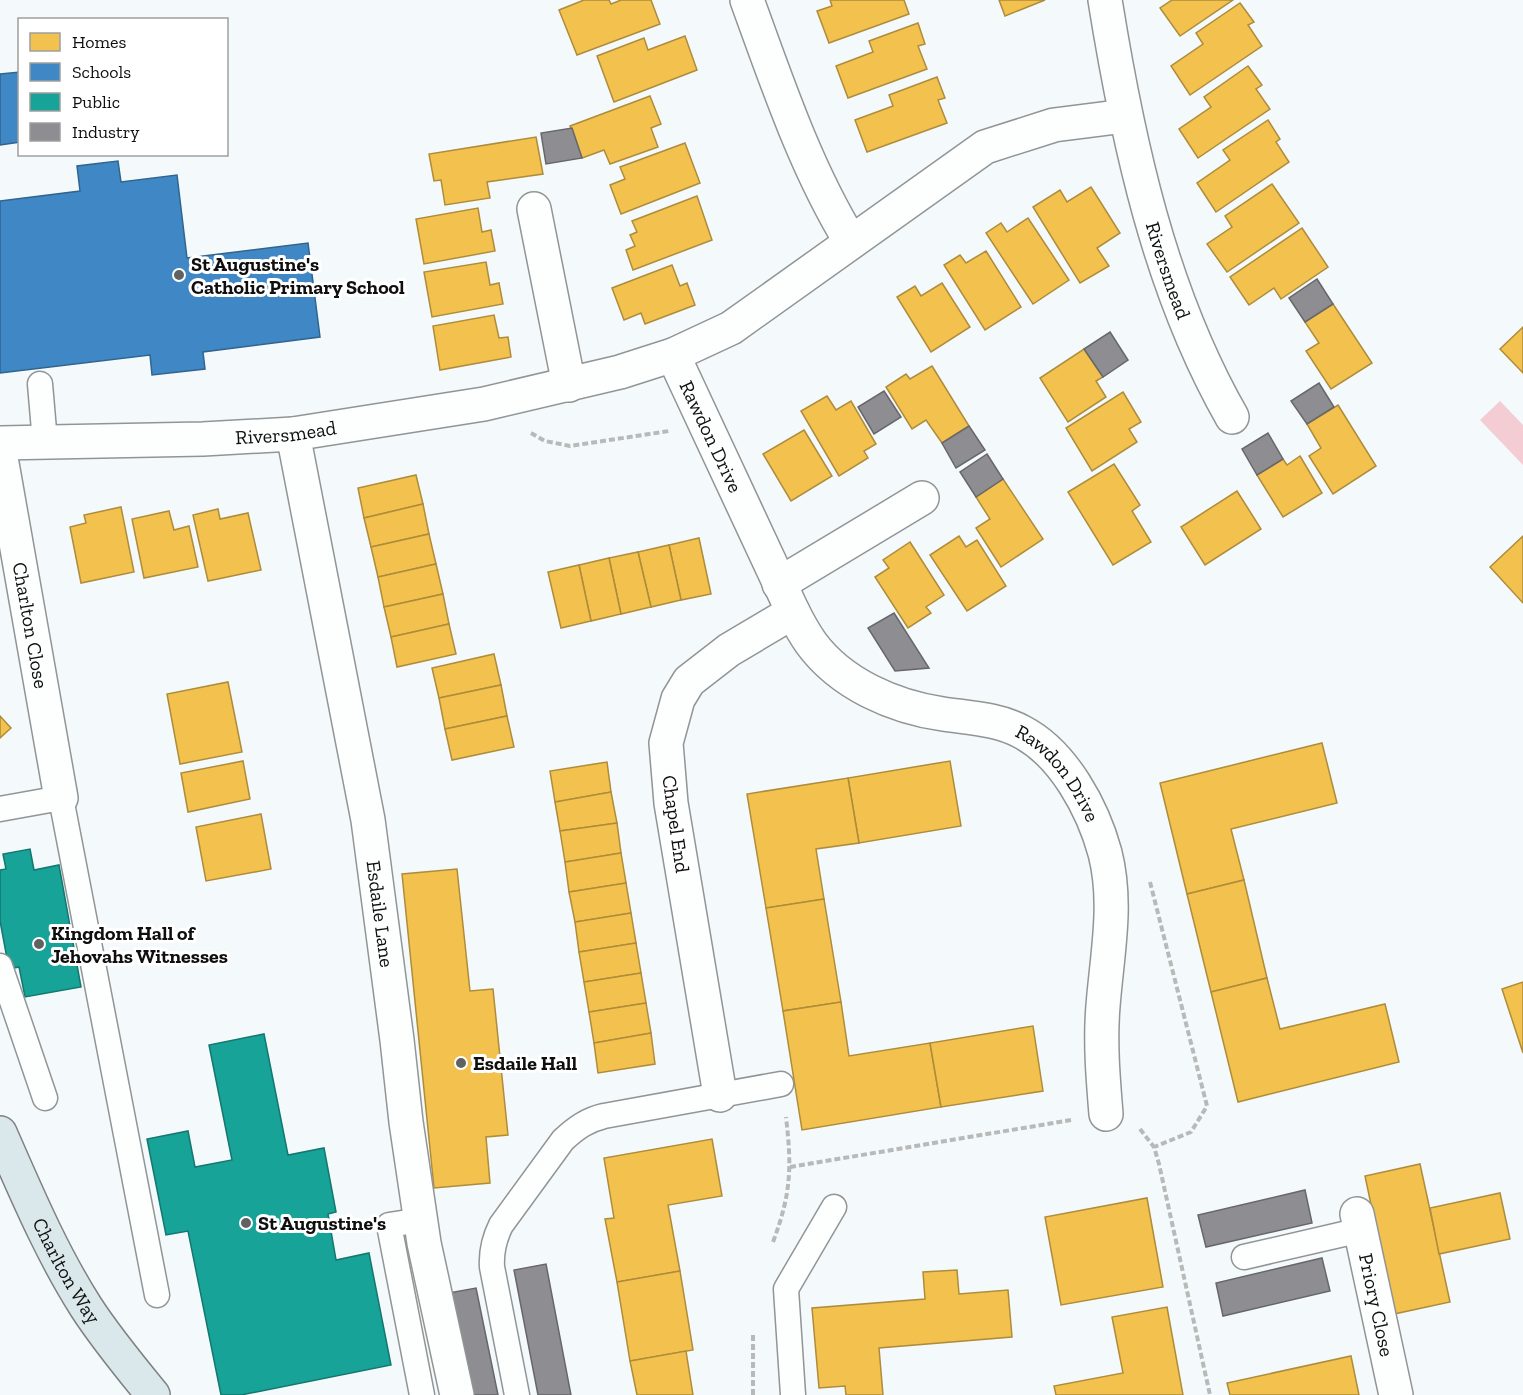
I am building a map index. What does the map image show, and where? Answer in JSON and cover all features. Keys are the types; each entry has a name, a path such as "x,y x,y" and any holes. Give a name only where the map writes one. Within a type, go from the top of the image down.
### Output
{"main road":[{"name":"Charlton Way","path":"0,1133 33,1209 86,1308 119,1354 153,1395"}],"street":[{"path":"747,0 810,162 825,196 851,242"},
{"name":"Riversmead","path":"1105,0 1125,116 1153,222 1179,301 1204,365 1232,417"},
{"name":"Riversmead","path":"0,443 203,439 293,434 484,404 569,385 673,355 731,328 985,147 1054,125 1125,116"},
{"path":"534,209 569,385"},
{"name":"Rawdon Drive","path":"673,355 786,598 811,643 826,660 858,685 898,703 918,710 1002,724 1023,732 1056,760 1086,803 1105,852 1112,913 1102,1033 1102,1070 1106,1114"},
{"name":"Esdaile Lane","path":"293,434 368,820 406,1122 421,1220 457,1395"},
{"name":"Charlton Close","path":"0,452 61,798"},
{"path":"786,598 922,498"},
{"name":"Chapel End","path":"720,1095 670,803 666,743 678,699 689,681 729,650 786,598"},
{"name":"Priory Close","path":"1359,1222 1396,1395"}],"lane":[{"path":"40,384 45,442"},
{"path":"0,809 61,798 157,1295"},
{"path":"0,966 45,1098"},
{"path":"517,1395 491,1252 494,1238 501,1225 563,1140 574,1129 589,1120 781,1084"},
{"path":"793,1395 786,1289 834,1208"},
{"path":"421,1220 389,1225 422,1395"},
{"path":"1244,1257 1359,1222"}],"path":[{"path":"484,404 545,441 570,446 706,425"},
{"path":"1148,875 1207,1106 1191,1132 1154,1147"},
{"path":"771,1248 789,1188 790,1167 781,1084"},
{"path":"790,1167 1106,1114 1134,1123 1154,1147 1210,1395"},
{"path":"753,1331 753,1395"}],"shaded area":[{"path":"1500,401 1523,425 1523,465 1480,420"}],"building: Homes":[{"path":"584,0 609,0 611,4 621,0 651,0 660,24 577,55 559,10"},
{"path":"830,0 904,0 909,14 829,43 817,11 832,6"},
{"path":"999,0 1045,0 1005,16"},
{"path":"1172,0 1233,0 1180,36 1160,8"},
{"path":"1240,3 1254,22 1248,25 1262,46 1190,95 1171,66 1203,44 1196,33"},
{"path":"918,23 925,44 918,46 927,69 848,98 836,66 873,52 869,41"},
{"path":"685,36 697,70 614,102 597,56 644,38 648,50"},
{"path":"1248,66 1262,85 1256,89 1270,109 1198,158 1179,129 1211,107 1204,97"},
{"path":"937,77 945,98 938,100 947,123 867,152 855,120 893,106 889,95"},
{"path":"650,96 661,124 651,128 658,147 610,164 604,150 582,158 570,126"},
{"path":"1268,120 1280,139 1276,142 1289,162 1216,212 1197,183 1230,160 1223,150"},
{"path":"536,137 543,174 487,182 490,198 445,205 441,180 434,181 429,154"},
{"path":"685,143 700,183 621,214 610,185 625,179 620,167"},
{"path":"1272,184 1299,223 1227,272 1207,244 1232,227 1225,216"},
{"path":"1091,187 1120,233 1097,248 1109,266 1080,283 1033,207 1060,190 1067,202"},
{"path":"697,196 712,240 633,270 626,250 635,246 630,235 637,232 632,221"},
{"path":"478,208 482,232 491,230 495,251 424,264 416,219"},
{"path":"1028,218 1069,280 1033,304 986,233 1001,223 1007,232"},
{"path":"1302,228 1328,267 1281,299 1274,288 1249,305 1230,277"},
{"path":"986,251 1021,307 985,330 944,265 960,255 966,263"},
{"path":"486,262 490,285 499,283 503,304 432,317 424,272"},
{"path":"672,265 680,286 687,283 695,305 645,324 641,313 624,320 612,288"},
{"path":"942,283 970,327 931,352 897,297 915,286 921,296"},
{"path":"1333,304 1372,363 1331,389 1306,351 1319,343 1305,322"},
{"path":"494,315 499,338 508,337 511,357 440,370 433,326"},
{"path":"1523,327 1523,373 1500,349"},
{"path":"1084,349 1103,377 1096,381 1106,397 1068,422 1040,378"},
{"path":"932,366 969,426 942,443 926,420 912,429 886,387 906,374 910,379"},
{"path":"1123,392 1141,422 1129,429 1137,442 1092,471 1066,428"},
{"path":"827,396 836,410 851,401 876,444 864,451 868,458 839,476 801,411"},
{"path":"1338,405 1376,466 1333,494 1309,456 1321,448 1307,424"},
{"path":"804,430 832,476 791,501 763,454"},
{"path":"1300,456 1322,493 1283,517 1257,475 1283,459 1287,465"},
{"path":"1114,464 1140,505 1132,511 1151,542 1113,565 1068,492"},
{"path":"416,475 423,504 364,518 358,488"},
{"path":"1003,479 1043,539 1001,567 976,528 990,519 976,497"},
{"path":"1237,491 1261,529 1205,565 1181,527"},
{"path":"423,504 429,534 371,547 364,518"},
{"path":"121,507 134,572 81,583 70,527 86,523 84,515"},
{"path":"218,509 220,519 248,513 261,570 208,581 193,515"},
{"path":"169,511 174,530 189,526 198,567 144,578 132,519"},
{"path":"429,534 436,564 378,577 371,547"},
{"path":"959,536 966,547 977,540 1006,586 967,611 930,555"},
{"path":"1523,536 1523,603 1490,567"},
{"path":"699,538 711,594 681,600 669,545"},
{"path":"910,542 944,595 926,607 931,613 908,628 875,577 889,568 883,560"},
{"path":"669,545 681,600 651,607 638,552"},
{"path":"638,552 651,607 621,614 609,558"},
{"path":"609,558 621,614 591,621 579,565"},
{"path":"436,564 443,594 384,607 378,577"},
{"path":"579,565 591,621 561,628 548,572"},
{"path":"443,594 449,624 391,637 384,607"},
{"path":"449,624 456,654 397,667 391,637"},
{"path":"494,654 501,685 439,698 432,668"},
{"path":"228,682 242,752 180,764 167,694"},
{"path":"501,685 507,716 445,729 439,698"},
{"path":"0,716 11,728 0,738"},
{"path":"507,716 514,747 452,760 445,729"},
{"path":"1322,743 1337,803 1231,829 1244,880 1187,894 1160,783"},
{"path":"243,761 250,799 188,812 181,773"},
{"path":"950,761 961,826 859,843 848,778"},
{"path":"607,762 611,792 555,802 550,771"},
{"path":"848,778 859,843 816,849 824,899 766,908 747,794"},
{"path":"611,792 617,823 560,831 555,802"},
{"path":"261,814 271,869 206,881 196,827"},
{"path":"617,823 621,853 565,862 560,831"},
{"path":"621,853 626,883 569,892 565,862"},
{"name":"Esdaile Hall","path":"457,869 470,991 493,989 508,1135 486,1137 490,1183 434,1188 402,874"},
{"path":"1244,880 1267,978 1211,992 1187,894"},
{"path":"626,883 631,913 575,922 569,892"},
{"path":"824,899 841,1002 783,1011 766,908"},
{"path":"631,913 636,943 579,952 575,922"},
{"path":"636,943 641,973 584,982 579,952"},
{"path":"641,973 646,1003 589,1012 584,982"},
{"path":"1267,978 1280,1029 1385,1004 1399,1062 1238,1102 1211,992"},
{"path":"1523,982 1523,1053 1502,989"},
{"path":"841,1002 849,1056 930,1043 941,1107 802,1130 783,1011"},
{"path":"646,1003 651,1033 594,1043 589,1012"},
{"path":"1033,1026 1043,1091 941,1107 930,1043"},
{"path":"651,1033 655,1064 598,1073 594,1043"},
{"path":"712,1139 722,1196 668,1205 680,1271 617,1282 605,1219 614,1218 604,1158"},
{"path":"1420,1164 1450,1302 1394,1314 1365,1176"},
{"path":"1500,1193 1510,1239 1439,1254 1430,1208"},
{"path":"1147,1198 1163,1287 1061,1305 1045,1217"},
{"path":"957,1270 959,1294 1008,1290 1012,1337 879,1348 883,1395 846,1395 845,1386 819,1388 812,1308 925,1299 923,1272"},
{"path":"680,1271 693,1350 630,1361 617,1282"},
{"path":"1167,1307 1183,1395 1056,1395 1054,1386 1123,1373 1112,1317"},
{"path":"686,1351 693,1395 637,1395 630,1361"},
{"path":"1351,1356 1359,1395 1230,1395 1227,1383"}],"building: Schools":[{"path":"18,72 18,142 0,145 0,74"},
{"path":"118,161 121,182 177,175 187,258 308,243 320,337 203,352 205,369 152,375 150,355 0,373 0,201 80,191 77,166"}],"building: Public":[{"name":"Kingdom Hall of Jehovahs Witnesses","path":"30,849 34,870 59,865 81,987 25,997 19,967 9,969 0,921 0,870 6,869 3,854"},
{"name":"St Augustine's","path":"264,1034 288,1155 324,1148 336,1212 328,1214 336,1260 369,1253 391,1365 241,1395 221,1395 188,1231 166,1235 147,1139 188,1131 195,1167 232,1160 209,1045"}],"building: Industry":[{"path":"572,128 582,158 546,164 541,133"},
{"path":"1317,279 1333,304 1305,322 1289,298"},
{"path":"1110,332 1128,360 1103,377 1084,349"},
{"path":"1319,383 1334,407 1307,424 1291,401"},
{"path":"884,391 901,417 874,434 858,407"},
{"path":"969,426 985,450 956,468 942,443"},
{"path":"1268,433 1283,459 1257,475 1242,449"},
{"path":"987,454 1003,479 976,497 960,472"},
{"path":"894,613 929,668 895,671 868,628"},
{"path":"1305,1190 1312,1223 1206,1247 1198,1215"},
{"path":"1322,1258 1330,1291 1223,1316 1216,1283"},
{"path":"546,1264 571,1395 538,1395 514,1270"},
{"path":"476,1288 498,1395 464,1395 443,1294"}],"place":[{"name":"St Augustine's Catholic Primary School","path":"179,275"},
{"name":"Kingdom Hall of Jehovahs Witnesses","path":"39,944"},
{"name":"Esdaile Hall","path":"461,1063"},
{"name":"St Augustine's","path":"246,1223"}]}
